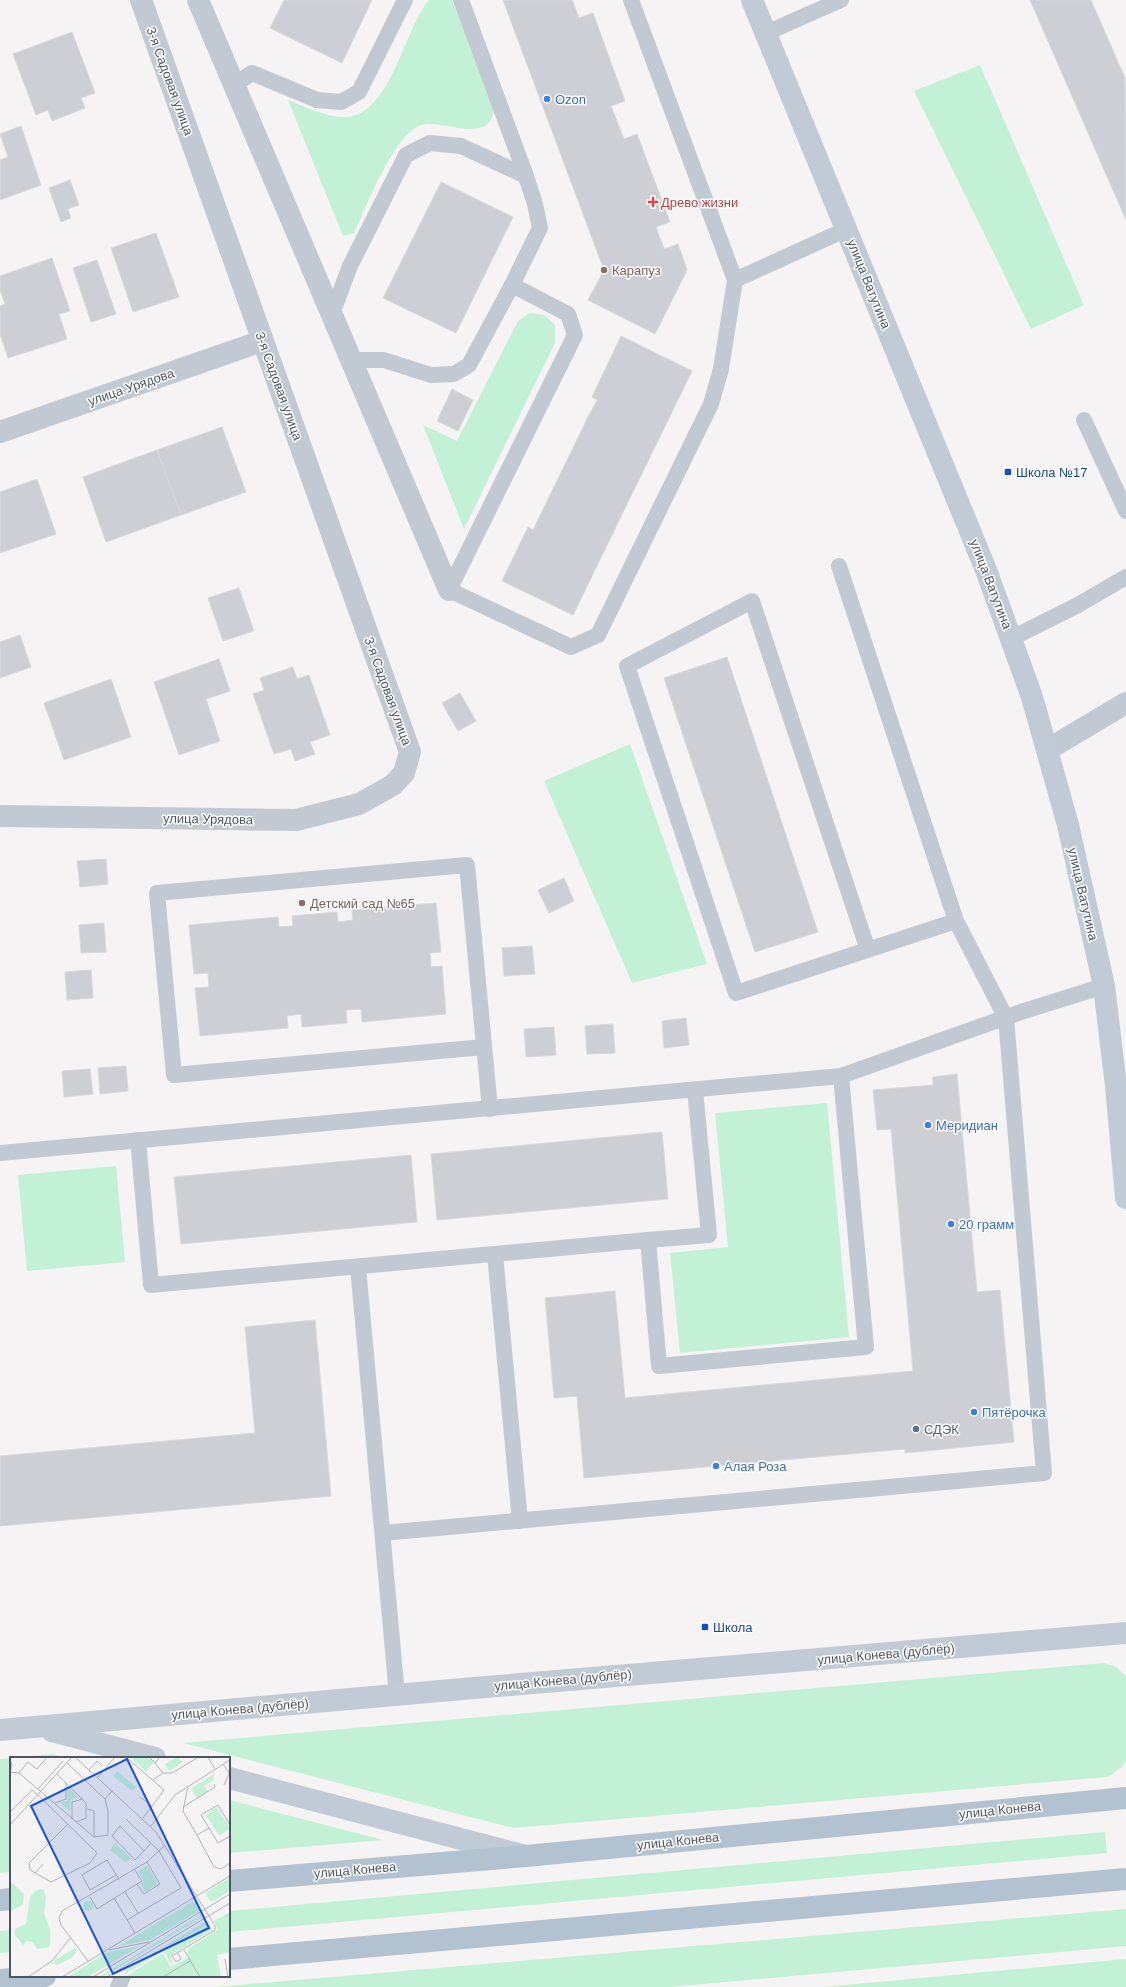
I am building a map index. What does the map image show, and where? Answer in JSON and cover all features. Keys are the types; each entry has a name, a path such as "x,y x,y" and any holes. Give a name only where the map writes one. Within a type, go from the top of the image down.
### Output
{"main road":[{"name":"улица Ватутина","path":"752,0 986,570 1012,638 1032,697 1068,826 1104,986 1116,1086 1126,1198"},
{"name":"улица Конева (дублёр)","path":"0,1730 1126,1633"},
{"path":"37,1727 151,1757"},
{"path":"230,1778 526,1856"},
{"name":"улица Конева","path":"230,1881 526,1856 1126,1798"},
{"path":"230,1959 1126,1879"},
{"path":"0,1900 10,1899"},
{"path":"0,1980 34,1977"}],"street":[{"name":"3-я Садовая улица","path":"141,0 410,752 404,773"},
{"path":"198,0 449,590"},
{"name":"улица Урядова","path":"0,432 262,341"},
{"path":"1047,750 1126,703"},
{"name":"улица Урядова","path":"0,816 296,820 359,804 393,785 404,773"}],"lane":[{"path":"234,85 252,73 317,100 341,102 359,92 405,0"},
{"path":"351,360 384,360 431,375 454,374 469,365 512,285 540,228 535,204 526,176 461,0"},
{"path":"512,285 568,314 575,335 449,590 571,648 598,635 711,404 721,369 735,280 631,0"},
{"path":"766,33 841,0"},
{"path":"332,314 350,266 406,155 430,143 461,146 526,176"},
{"path":"735,280 847,229"},
{"path":"1084,420 1126,512"},
{"path":"383,1533 1044,1473 1006,1018 956,921 839,566"},
{"path":"1012,638 1078,605 1126,577"},
{"path":"868,950 752,602 628,666 736,993 868,950 956,921"},
{"path":"484,1047 174,1075 157,893 467,865 490,1109"},
{"path":"0,1153 841,1076 1006,1018 1104,986"},
{"path":"648,1240 659,1366 866,1347 841,1076"},
{"path":"138,1140 151,1285 358,1267 709,1234 695,1090"},
{"path":"495,1254 520,1521"},
{"path":"358,1267 397,1695"},
{"path":"118,1987 123,1977"}],"green space":[{"path":"429,0 452,0 494,105 493,116 487,124 480,128 471,129 429,124 421,125 411,131 391,156 354,233 343,236 288,100 315,111 336,117 359,114 373,104 384,89 420,13"},
{"path":"980,65 1084,305 1031,329 914,91"},
{"path":"530,313 544,315 555,325 555,343 464,529 423,425 457,441 518,321"},
{"path":"630,744 707,964 632,983 544,781"},
{"path":"827,1103 849,1337 680,1353 670,1253 728,1247 715,1113"},
{"path":"116,1166 125,1262 27,1271 18,1175"},
{"path":"1104,1663 1116,1667 1126,1676 1126,1761 1121,1768 1107,1777 513,1828 183,1743"},
{"path":"52,1754 62,1757 21,1757"},
{"path":"10,1758 10,1872 0,1873 0,1759"},
{"path":"230,1800 383,1840 230,1853"},
{"path":"1105,1832 1107,1853 230,1932 230,1911"},
{"path":"1126,1909 1126,1946 671,1987 216,1987"},
{"path":"10,1930 10,1952 0,1953 0,1931"},
{"path":"1126,1959 1126,1987 824,1987"}],"building":[{"path":"284,0 372,0 342,63 270,28"},
{"path":"503,0 572,0 579,18 593,13 625,101 611,106 624,139 637,134 670,222 656,227 664,249 678,244 687,270 655,334 588,300 604,270"},
{"path":"1030,0 1091,0 1125,78 1126,220"},
{"path":"72,32 95,93 81,98 85,108 52,121 48,110 36,115 13,54"},
{"path":"21,126 41,185 0,200 0,160 8,157 0,134"},
{"path":"70,180 79,205 68,209 71,218 61,222 49,188"},
{"path":"441,182 513,217 456,333 383,298"},
{"path":"156,233 179,297 133,312 111,248"},
{"path":"52,258 70,311 59,314 67,339 8,358 0,334 0,306 5,304 0,290 0,276"},
{"path":"97,260 116,314 91,322 73,268"},
{"path":"621,336 692,371 573,615 502,581 528,527 533,530 597,400 592,397"},
{"path":"452,389 473,400 458,431 437,421"},
{"path":"222,427 246,492 181,515 157,450"},
{"path":"157,450 181,515 106,542 83,477"},
{"path":"37,479 56,534 0,553 0,492"},
{"path":"239,588 254,631 223,641 208,598"},
{"path":"20,635 31,667 0,678 0,642"},
{"path":"727,657 818,932 755,952 664,678"},
{"path":"219,659 230,691 206,699 220,741 179,755 154,682"},
{"path":"293,667 297,679 309,675 330,735 310,742 315,754 295,761 291,749 274,754 253,694 264,690 260,678"},
{"path":"111,679 131,737 64,760 44,703"},
{"path":"460,693 476,721 458,731 442,703"},
{"path":"106,859 108,884 80,887 77,861"},
{"path":"564,878 574,901 549,913 538,890"},
{"path":"436,903 441,952 430,953 431,967 442,966 446,1014 362,1022 361,1009 346,1010 347,1023 302,1027 301,1014 287,1016 288,1028 200,1036 195,988 209,987 208,973 194,974 189,925 278,917 279,927 293,926 292,916 337,912 338,922 353,920 352,910"},
{"path":"104,923 106,952 81,953 79,925"},
{"path":"532,946 535,974 504,976 502,948"},
{"path":"91,970 93,998 67,1000 65,972"},
{"path":"686,1018 689,1045 664,1048 662,1021"},
{"path":"613,1024 615,1053 587,1054 585,1026"},
{"path":"554,1027 556,1055 526,1057 524,1029"},
{"path":"126,1066 128,1091 100,1094 98,1068"},
{"path":"90,1069 93,1094 64,1097 62,1071"},
{"path":"957,1074 977,1292 1000,1290 1014,1442 905,1453 905,1449 584,1478 577,1396 554,1398 545,1298 615,1291 625,1398 913,1371 891,1129 877,1130 873,1090 933,1085 933,1077"},
{"path":"662,1132 668,1199 437,1220 431,1154"},
{"path":"411,1155 417,1222 181,1244 174,1177"},
{"path":"315,1320 331,1496 0,1526 0,1456 255,1433 245,1327"}],"place":[{"name":"Ozon","path":"547,99"},
{"name":"Древо жизни","path":"653,202"},
{"name":"Карапуз","path":"604,270"},
{"name":"Школа №17","path":"1008,472"},
{"name":"Детский сад №65","path":"302,903"},
{"name":"Меридиан","path":"928,1125"},
{"name":"20 грамм","path":"951,1224"},
{"name":"Пятёрочка","path":"974,1412"},
{"name":"СДЭК","path":"916,1429"},
{"name":"Алая Роза","path":"716,1466"},
{"name":"Школа","path":"705,1627"}]}
